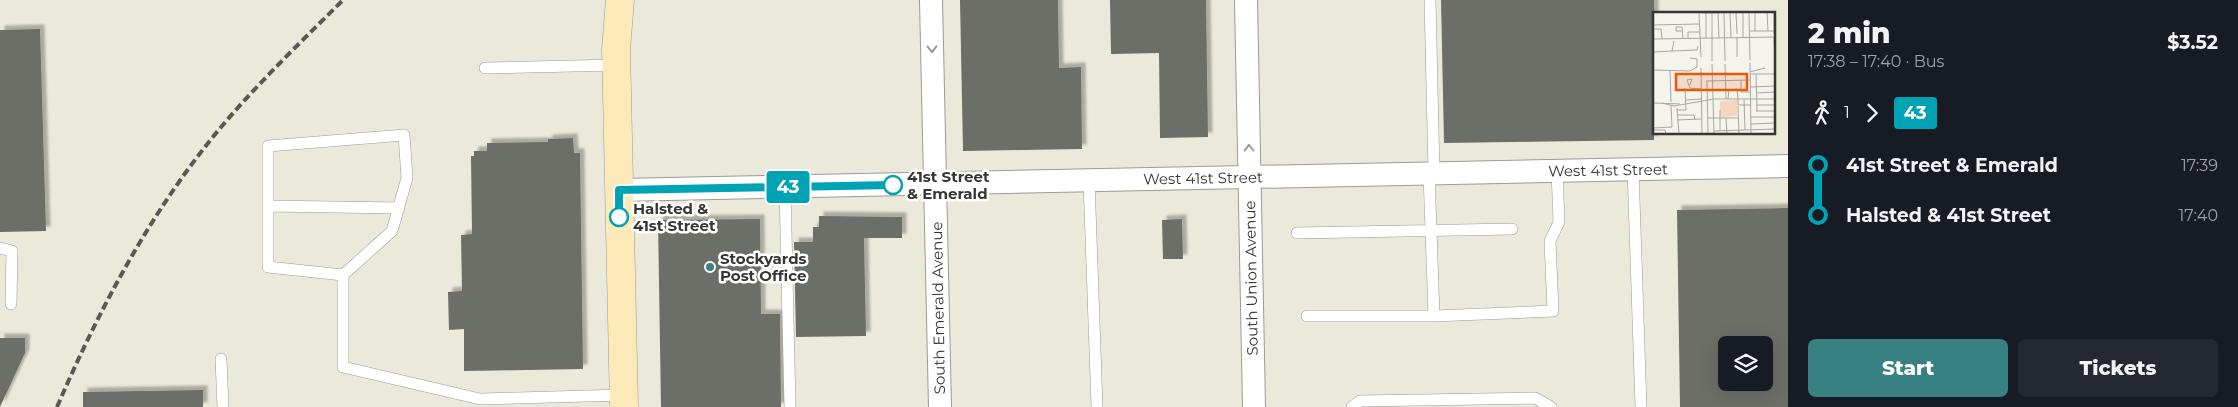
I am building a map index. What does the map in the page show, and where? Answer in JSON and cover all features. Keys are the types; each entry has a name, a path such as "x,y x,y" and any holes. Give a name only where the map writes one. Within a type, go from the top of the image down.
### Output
{"main road":[{"path":"608,0 616,57"},
{"path":"620,0 616,57 624,401"}],"street":[{"name":"South Emerald Avenue","path":"931,0 940,407"},
{"name":"South Union Avenue","path":"1246,0 1254,407"},
{"name":"West 41st Street","path":"619,190 1788,166"}],"lane":[{"path":"1430,0 1431,231 1434,316"},
{"path":"486,68 616,57"},
{"path":"404,135 407,178 399,208 392,231 343,275 268,267 268,146 404,135"},
{"path":"1633,169 1641,407"},
{"path":"1307,316 1434,316 1553,311 1550,241 1560,222 1557,171"},
{"path":"1089,180 1097,407"},
{"path":"785,187 790,407"},
{"path":"268,206 399,208"},
{"path":"1297,233 1512,229"},
{"path":"0,248 12,251 11,304"},
{"path":"343,275 343,367 480,399 624,401"},
{"path":"221,359 223,407"},
{"path":"1352,407 1360,401 1535,398 1551,407"}],"shaded area":[{"path":"0,0 1788,0 1788,407 0,407"}],"building":[{"path":"960,0 1058,0 1059,68 1081,67 1082,149 963,151"},
{"path":"1110,0 1206,0 1208,137 1160,138 1159,53 1111,54"},
{"path":"1441,0 1654,0 1654,140 1444,143"},
{"path":"40,29 46,231 0,232 0,30"},
{"path":"573,138 574,153 580,153 583,369 464,371 464,329 449,330 448,292 462,291 461,235 472,234 471,156 474,156 474,151 487,151 487,143 548,142 548,139"},
{"path":"1788,208 1788,407 1680,407 1677,210"},
{"path":"819,216 902,217 902,238 864,238 866,336 796,337 794,242 813,242 813,227 819,227"},
{"name":"Stockyards Post Office","path":"760,219 761,314 780,314 781,407 661,407 658,220"},
{"path":"1182,219 1183,259 1163,259 1162,220"},
{"path":"0,338 25,338 25,353 0,407"},
{"path":"203,390 203,407 83,407 83,392"}],"railway":[{"path":"57,407 87,341 120,277 177,185 232,115 268,75 343,0"}],"bus line":[{"name":"43","path":"619,217 619,190 893,185"}],"place":[{"name":"41st Street & Emerald","path":"893,185"},
{"name":"Halsted & 41st Street","path":"619,217"},
{"name":"Stockyards Post Office","path":"710,267"}]}
